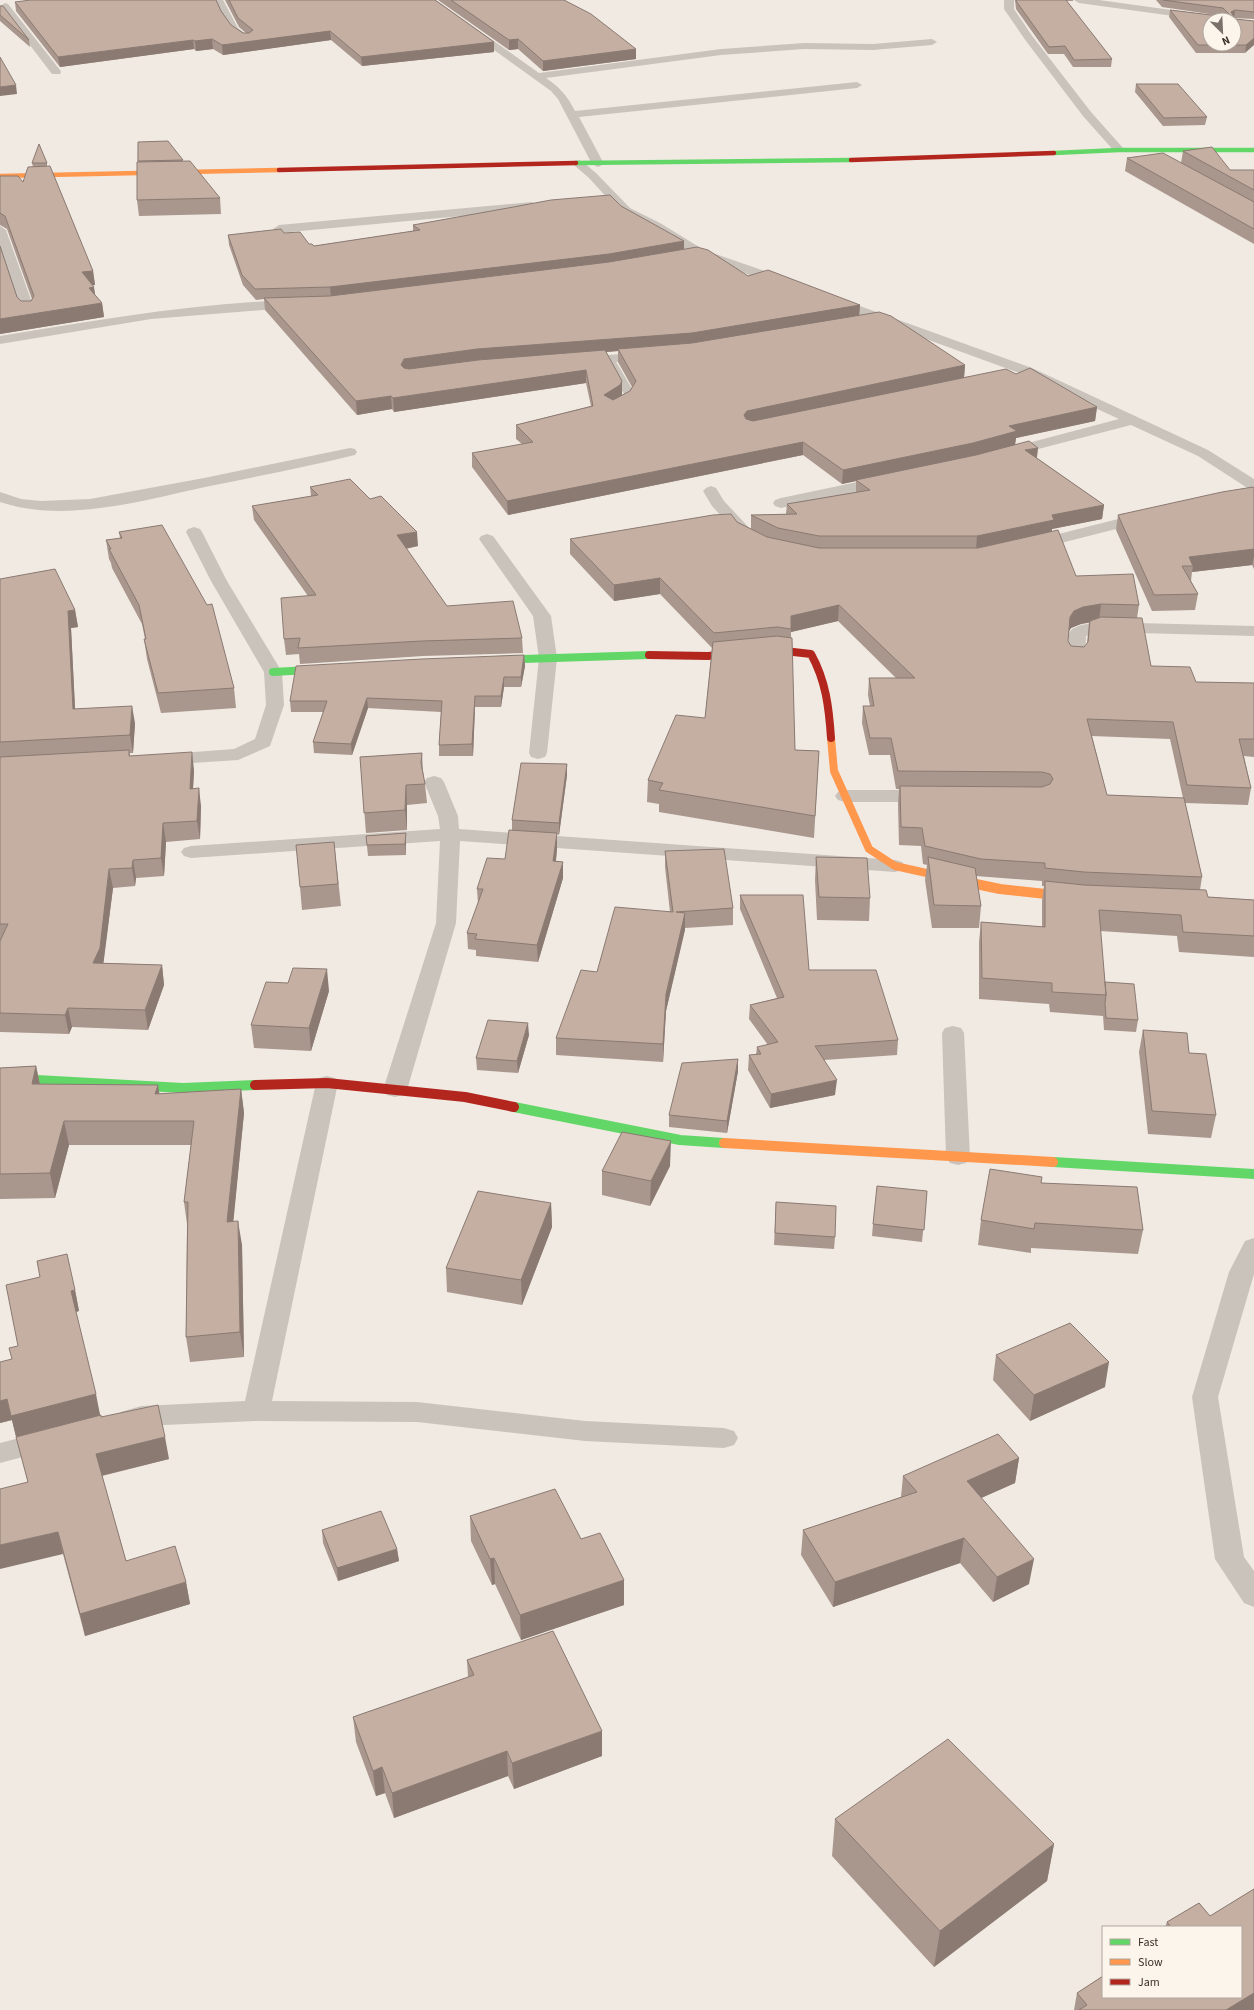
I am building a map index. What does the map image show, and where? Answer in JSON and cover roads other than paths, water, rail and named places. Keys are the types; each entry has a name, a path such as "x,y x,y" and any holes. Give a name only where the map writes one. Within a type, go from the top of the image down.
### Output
{"street":[{"path":"218,0 234,30 247,39"},
{"path":"430,0 555,89 563,98 598,164"},
{"path":"1009,0 1009,10 1029,39 1087,114 1119,150"},
{"path":"1080,0 1202,17"},
{"path":"17,3 2,6 56,72"},
{"path":"536,76 721,52 804,46 874,47 932,42"},
{"path":"572,115 857,85"},
{"path":"0,176 578,163 598,164 863,160 1119,150 1254,150"},
{"path":"1143,151 1154,155 1164,162"},
{"path":"578,163 626,211 656,226 700,253 797,287"},
{"path":"599,200 614,199"},
{"path":"279,229 546,205"},
{"path":"0,230 28,311"},
{"path":"680,257 700,253"},
{"path":"818,295 1027,372 1203,453 1254,486"},
{"path":"0,340 151,315 249,306 309,304"},
{"path":"856,323 880,319"},
{"path":"569,362 662,355"},
{"path":"1004,377 1027,372"},
{"path":"997,456 1134,420"},
{"path":"0,497 11,503 48,506 90,503 202,483 350,452"},
{"path":"781,503 897,478"},
{"path":"710,491 744,533 761,543"},
{"path":"1022,548 1162,514"},
{"path":"143,760 238,754 263,742 275,705 273,672 219,581 194,532"},
{"path":"487,539 542,616 548,658 538,754"},
{"path":"1076,658 1078,633 1099,626 1254,631"},
{"path":"486,660 658,655 708,656 776,650 811,654 820,669 828,694 834,771 869,849 895,866"},
{"path":"273,672 336,668"},
{"path":"395,1090 446,923 450,834 448,816 434,782"},
{"path":"845,796 947,796"},
{"path":"191,852 450,834 895,866 1000,889 1081,898"},
{"path":"953,1033 958,1157"},
{"path":"0,1078 183,1088 327,1082 465,1097 680,1140 1254,1174"},
{"path":"256,1411 327,1082"},
{"path":"1254,1247 1242,1272 1205,1397 1230,1559 1254,1595"},
{"path":"104,1426 141,1416 256,1411 417,1412 585,1431 724,1438"},
{"path":"0,1453 67,1436"}],"lane":[{"path":"609,358 630,394 625,401 612,409"}]}
